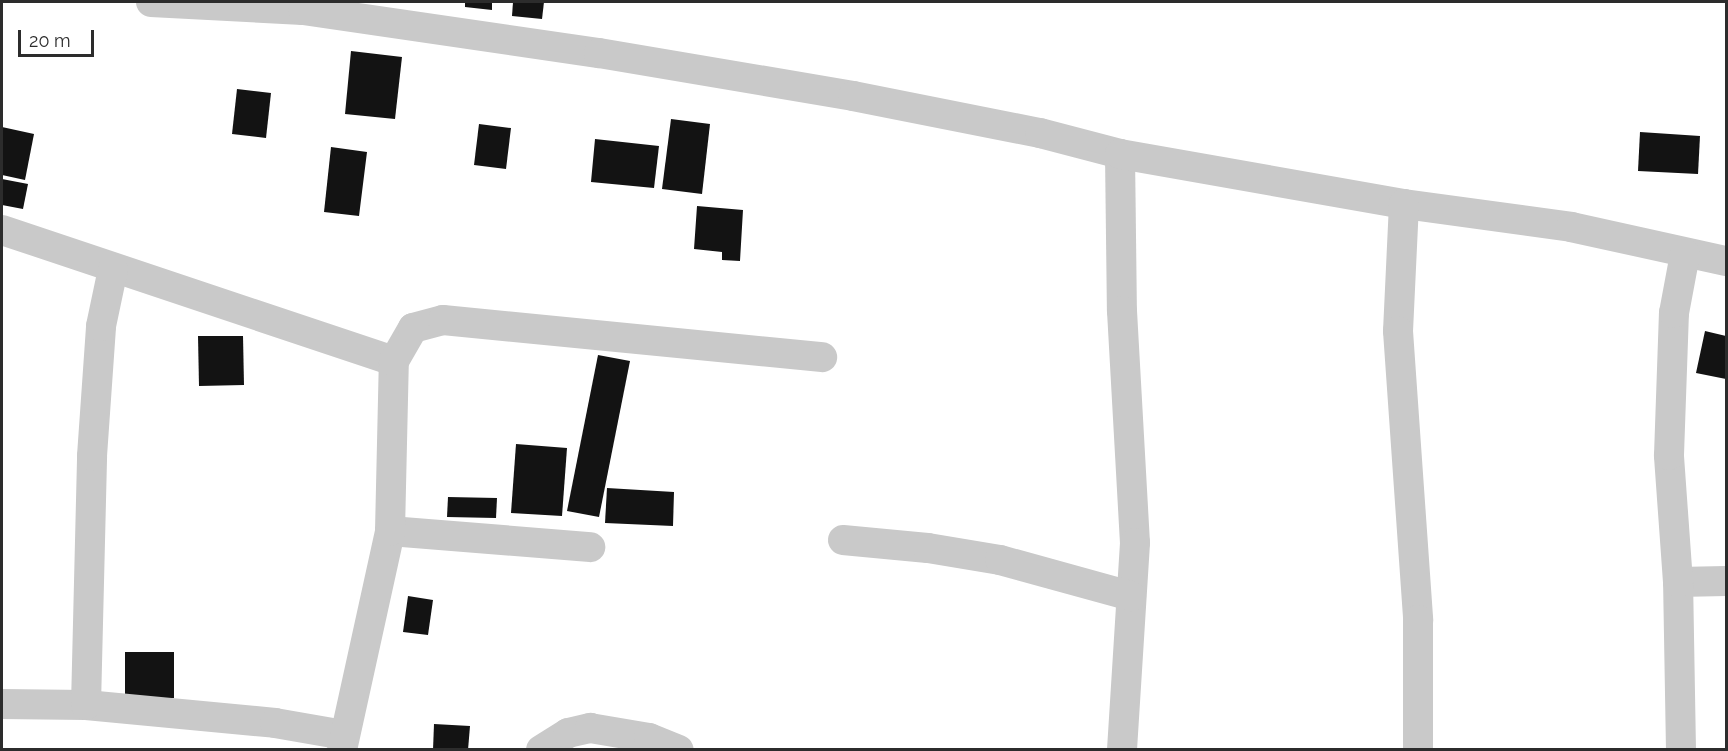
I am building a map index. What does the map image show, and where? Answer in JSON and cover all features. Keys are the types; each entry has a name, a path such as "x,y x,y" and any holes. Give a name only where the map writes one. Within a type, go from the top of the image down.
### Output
{"street":[{"path":"151,2 303,10 599,52 853,96 1120,154 1404,204 1571,227 1685,254 1726,261"},
{"path":"1120,154 1122,311 1135,543 1122,750"},
{"path":"1404,204 1398,331 1418,620 1418,750"},
{"path":"2,230 113,269 394,361"},
{"path":"1681,750 1678,582 1669,455 1674,313 1685,254"},
{"path":"86,705 92,456 101,326 113,269"},
{"path":"2,704 86,705 275,723 343,742 354,704 390,531 394,361 413,328 443,320 822,357"},
{"path":"390,531 590,547"},
{"path":"843,540 928,548 1000,560 1131,596"},
{"path":"1678,582 1726,581"},
{"path":"540,750 568,733 590,728 649,738 679,750"}],"building":[{"path":"465,2 492,2 492,10 465,7"},
{"path":"513,2 544,2 542,19 512,16"},
{"path":"351,51 402,57 395,119 345,114"},
{"path":"237,89 271,93 266,138 232,134"},
{"path":"671,119 710,124 702,194 662,189"},
{"path":"479,124 511,128 506,169 474,165"},
{"path":"2,127 34,134 25,180 2,175"},
{"path":"1640,132 1700,136 1698,174 1638,171"},
{"path":"595,139 659,146 654,188 591,182"},
{"path":"331,147 367,152 359,216 324,212"},
{"path":"2,179 28,184 23,209 2,205"},
{"path":"697,206 743,210 740,261 722,260 722,252 694,249"},
{"path":"1705,331 1726,336 1726,379 1696,373"},
{"path":"198,336 243,336 244,385 199,386"},
{"path":"598,355 630,361 599,517 567,511"},
{"path":"516,444 567,448 562,516 511,513"},
{"path":"607,488 674,492 673,526 605,523"},
{"path":"448,497 497,498 496,518 447,517"},
{"path":"408,596 433,600 428,635 403,632"},
{"path":"125,652 174,652 174,698 125,698"},
{"path":"434,724 470,726 468,750 433,750"}]}
